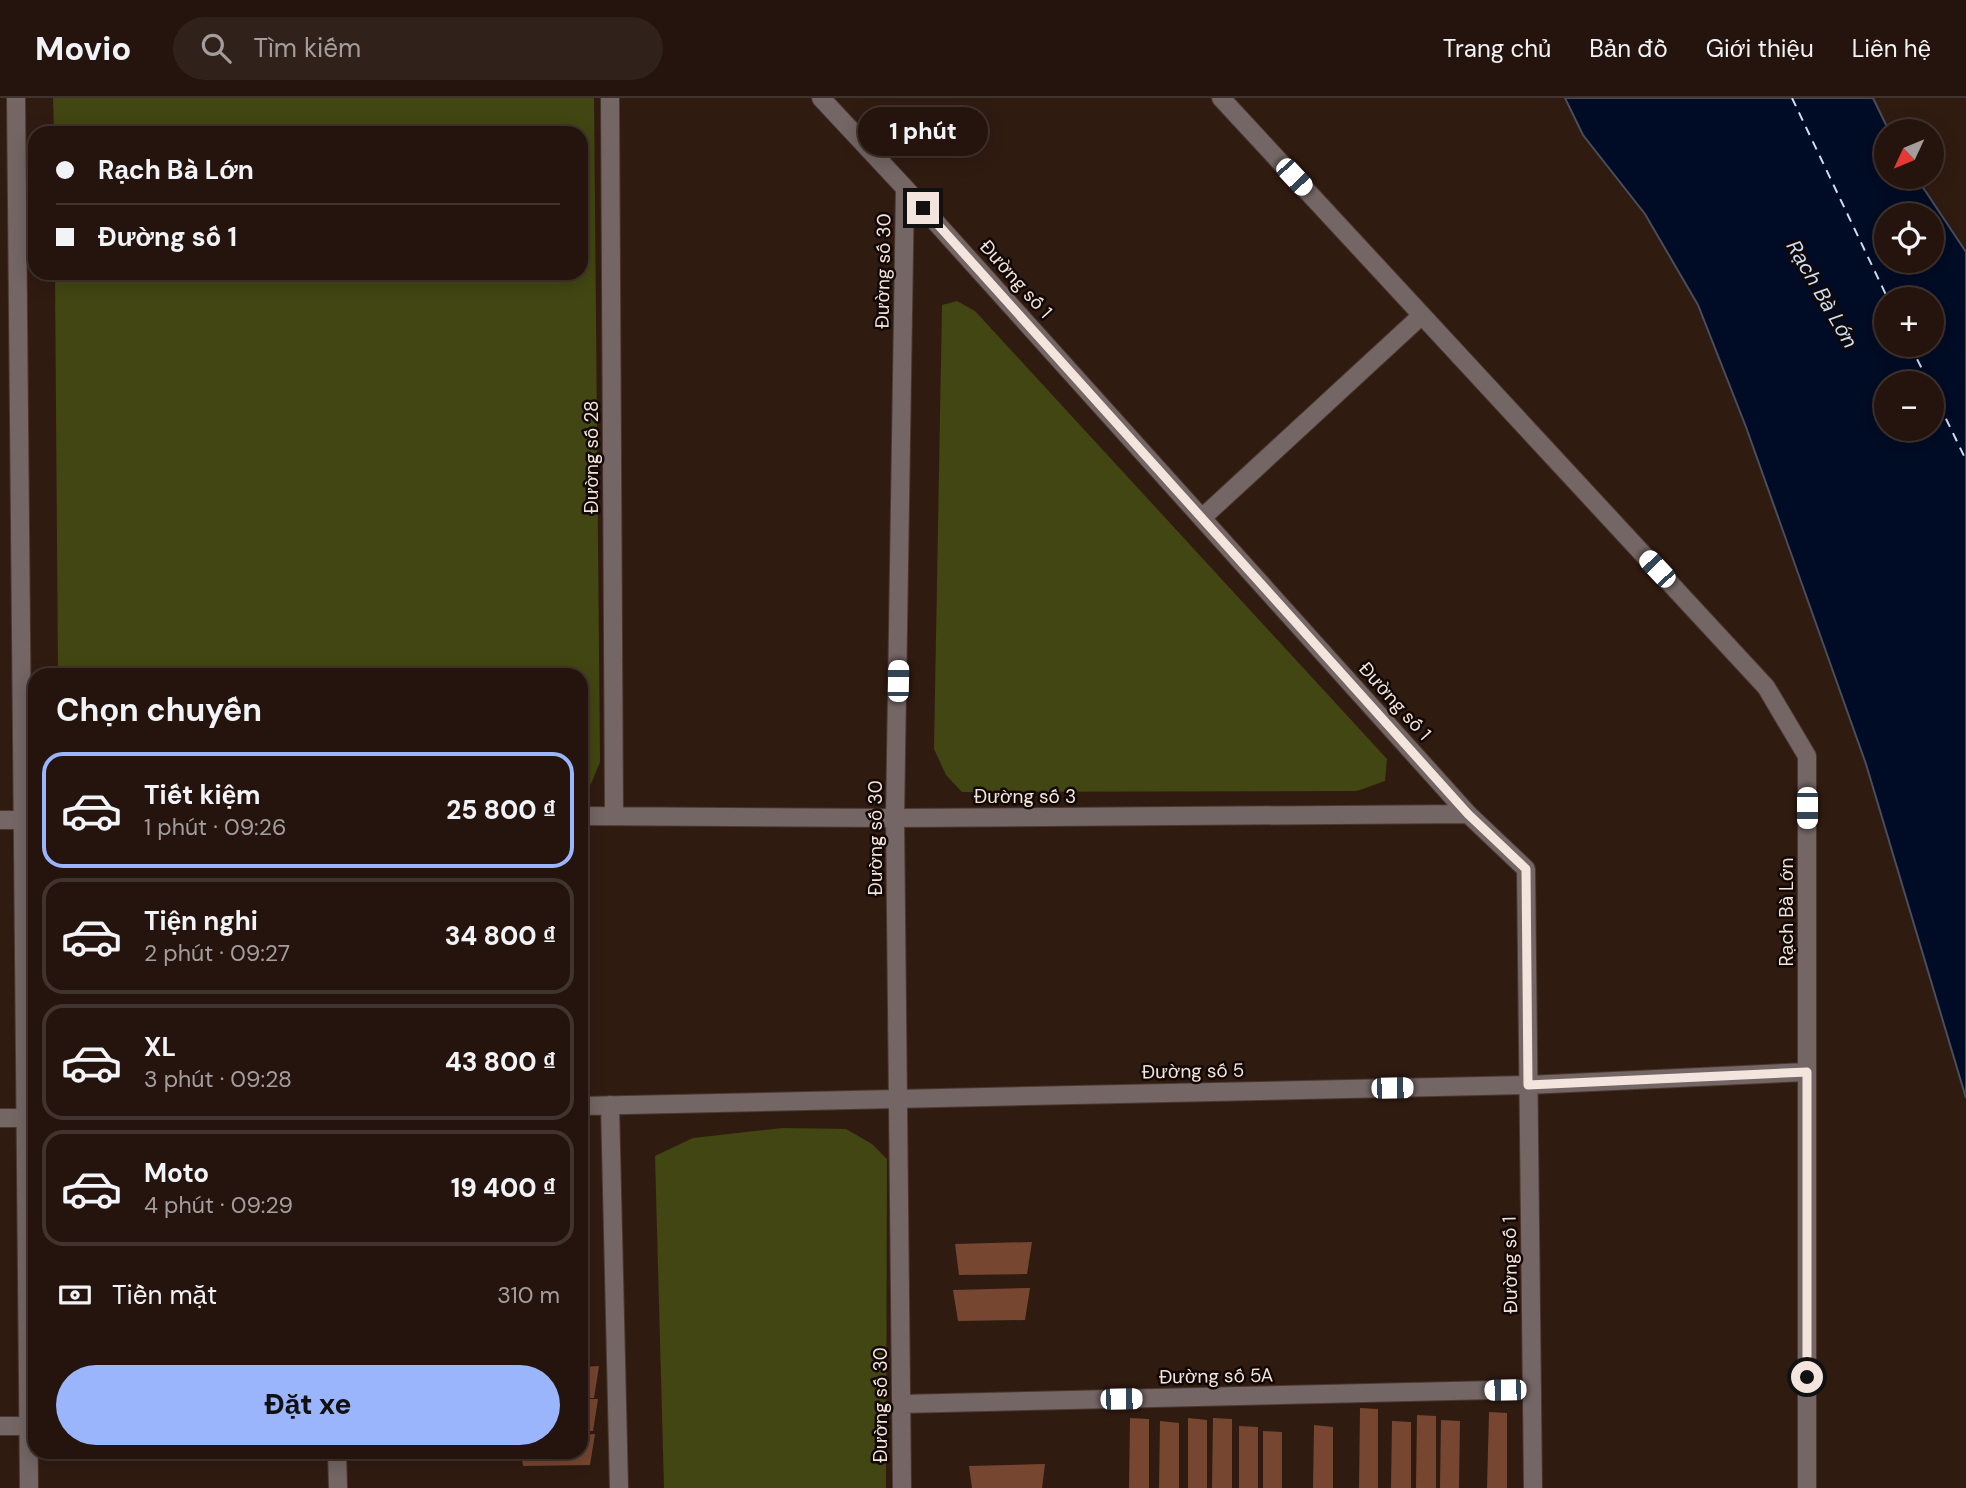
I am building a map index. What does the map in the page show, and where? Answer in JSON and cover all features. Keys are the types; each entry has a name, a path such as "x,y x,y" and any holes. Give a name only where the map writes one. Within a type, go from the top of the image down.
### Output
{"street":[{"path":"16,98 28,764"},
{"name":"Đường số 28","path":"610,98 614,816"},
{"name":"Đường số 1","path":"821,98 1468,814 1526,869 1533,1488"},
{"name":"Rạch Bà Lớn","path":"1221,98 1766,687 1807,756 1807,1488"},
{"name":"Đường số 30","path":"902,1488 895,818 905,188"},
{"path":"1202,518 1422,315"},
{"name":"Đường số 3","path":"588,816 895,818 1468,814"},
{"path":"0,820 28,820"},
{"name":"Đường số 5","path":"588,1106 1528,1085 1807,1072"},
{"path":"610,1105 619,1488"},
{"path":"0,1118 28,1118"},
{"name":"Đường số 5A","path":"901,1404 1532,1389"},
{"path":"0,1426 28,1426"},
{"path":"29,1459 29,1488"},
{"path":"337,1459 338,1488"}],"green space":[{"path":"53,98 594,98 600,762 591,784 588,786 588,668 58,668 55,280 588,280 588,126 54,126"},
{"path":"957,301 975,311 1387,759 1385,781 1357,791 962,792 946,775 934,749 942,305"},
{"path":"783,1128 846,1129 872,1144 887,1159 886,1488 664,1488 655,1156 693,1138"}],"water":[{"path":"1565,98 1873,98 1883,119 1874,119 1874,189 1924,189 1933,203 1874,203 1874,273 1944,273 1944,219 1966,252 1966,1098 1866,764 1746,427 1698,305 1645,214 1583,135"}],"building":[{"path":"1032,1242 1027,1274 959,1275 955,1244"},
{"path":"1030,1288 1025,1320 958,1321 953,1290"},
{"path":"599,1366 594,1398 588,1398 588,1367"},
{"path":"588,1399 598,1399 593,1431 588,1431"},
{"path":"1360,1408 1378,1409 1378,1488 1359,1488"},
{"path":"1489,1412 1507,1413 1507,1488 1487,1488"},
{"path":"1417,1415 1436,1416 1436,1488 1416,1488"},
{"path":"1130,1418 1149,1419 1149,1488 1129,1488"},
{"path":"1188,1418 1207,1420 1207,1488 1188,1488"},
{"path":"1213,1418 1232,1419 1232,1488 1212,1488"},
{"path":"1441,1420 1460,1421 1459,1488 1440,1488"},
{"path":"1160,1421 1179,1423 1179,1488 1159,1488"},
{"path":"1392,1421 1411,1422 1411,1488 1391,1488"},
{"path":"1314,1425 1333,1427 1333,1488 1313,1488"},
{"path":"1239,1426 1258,1427 1258,1488 1239,1488"},
{"path":"1263,1431 1282,1432 1282,1488 1263,1488"},
{"path":"588,1434 595,1434 590,1465 523,1466 522,1459 588,1459"},
{"path":"1045,1464 1042,1488 972,1488 969,1466"}],"ferry route":[{"path":"1792,98 1882,287"},
{"path":"1916,357 1923,371"},
{"path":"1944,415 1966,460"}],"route":[{"path":"923,208 1468,814 1526,869 1528,1085 1807,1072 1807,1377"}]}
